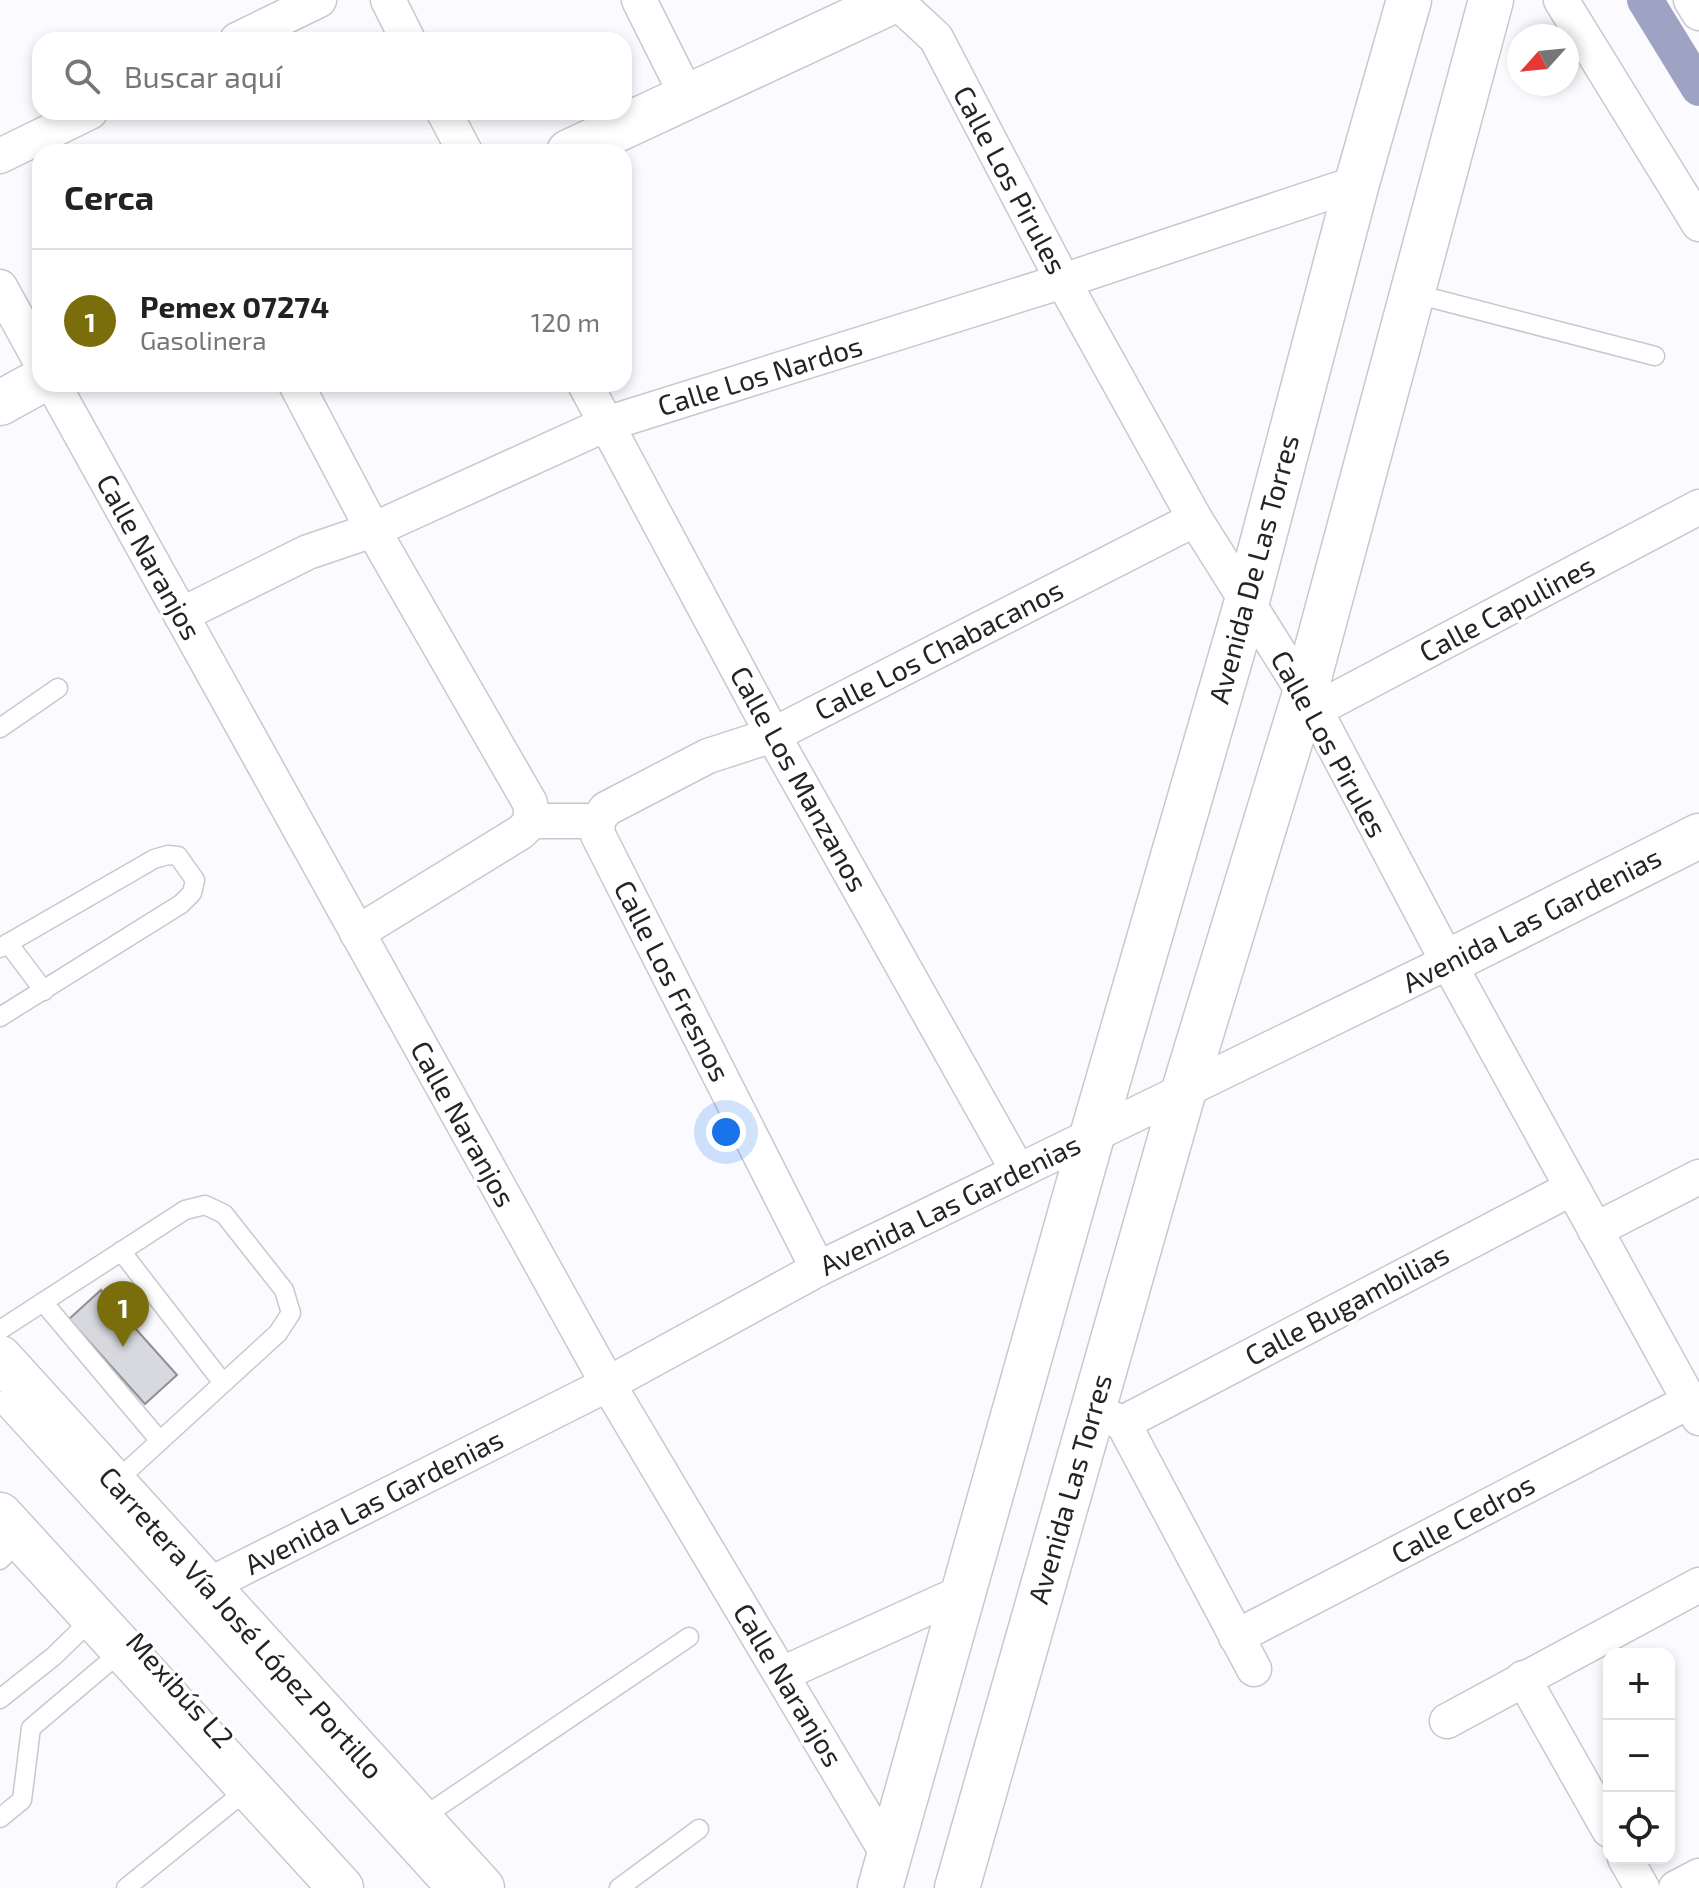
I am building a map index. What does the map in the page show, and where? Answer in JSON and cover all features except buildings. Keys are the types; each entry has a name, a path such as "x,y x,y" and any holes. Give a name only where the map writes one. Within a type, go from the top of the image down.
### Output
{"main road":[{"path":"587,144 895,0"},
{"name":"Avenida De Las Torres","path":"1092,1136 1247,601 1357,183 1409,0"},
{"path":"1184,1090 1310,701 1412,293 1491,0"},
{"path":"0,403 32,385"},
{"name":"Avenida Las Gardenias","path":"1448,962 1699,836"},
{"name":"Avenida Las Torres","path":"957,1888 1108,1417 1184,1090"},
{"path":"884,1872 1092,1136"},
{"name":"Carretera Vía José López Portillo","path":"0,1358 482,1888"},
{"path":"8,1529 94,1617 341,1888"}],"street":[{"path":"253,32 319,0"},
{"path":"388,0 404,32"},
{"path":"639,0 688,98"},
{"name":"Calle Los Pirules","path":"895,0 936,38 1063,281 1195,519 1310,701 1448,962 1694,1410"},
{"path":"1561,0 1699,224"},
{"path":"1691,0 1699,13"},
{"path":"0,156 74,120"},
{"path":"448,120 461,144"},
{"name":"Calle Los Nardos","path":"181,615 308,552 373,530 606,424 1063,281 1357,183"},
{"path":"0,287 32,345"},
{"name":"Calle Naranjos","path":"57,392 608,1384 782,1674 884,1872"},
{"path":"300,392 373,530 530,803 532,821"},
{"name":"Calle Los Manzanos","path":"589,392 773,735 1018,1171"},
{"name":"Calle Capulines","path":"1310,701 1699,507"},
{"name":"Calle Los Chabacanos","path":"597,821 606,809 708,756 773,735 1195,519"},
{"path":"357,933 521,832 532,821 597,821"},
{"name":"Calle Los Fresnos","path":"597,821 598,835 818,1269"},
{"name":"Avenida Las Gardenias","path":"207,1586 608,1384 818,1269 1448,962"},
{"path":"1595,1230 1699,1177"},
{"name":"Calle Bugambilias","path":"1108,1417 1572,1188"},
{"name":"Calle Cedros","path":"1236,1637 1694,1410"},
{"path":"1108,1417 1254,1669"},
{"path":"1447,1721 1699,1585"},
{"path":"782,1674 963,1592"},
{"path":"1523,1678 1603,1819"},
{"path":"1628,1864 1642,1888"},
{"path":"1676,1888 1699,1876"}],"lane":[{"path":"1412,293 1655,356"},
{"path":"0,728 58,688"},
{"path":"0,1017 44,991 181,904 192,893 195,880 178,856 154,859 4,946 44,991"},
{"path":"0,1330 185,1210 205,1205 224,1214 284,1290 291,1313 278,1333 114,1483"},
{"path":"121,1251 223,1383"},
{"path":"43,1302 160,1441"},
{"path":"0,1401 443,1888"},
{"name":"Mexibús L2","path":"8,1529 360,1888"},
{"path":"0,1699 54,1656 94,1617"},
{"path":"420,1819 689,1637"},
{"path":"0,1818 22,1800 31,1728 123,1650"},
{"path":"126,1888 249,1788"},
{"path":"619,1888 699,1829"}],"waterway":[{"path":"1645,0 1699,88"}],"place":[{"name":"Pemex 07274","path":"123,1347"}]}
